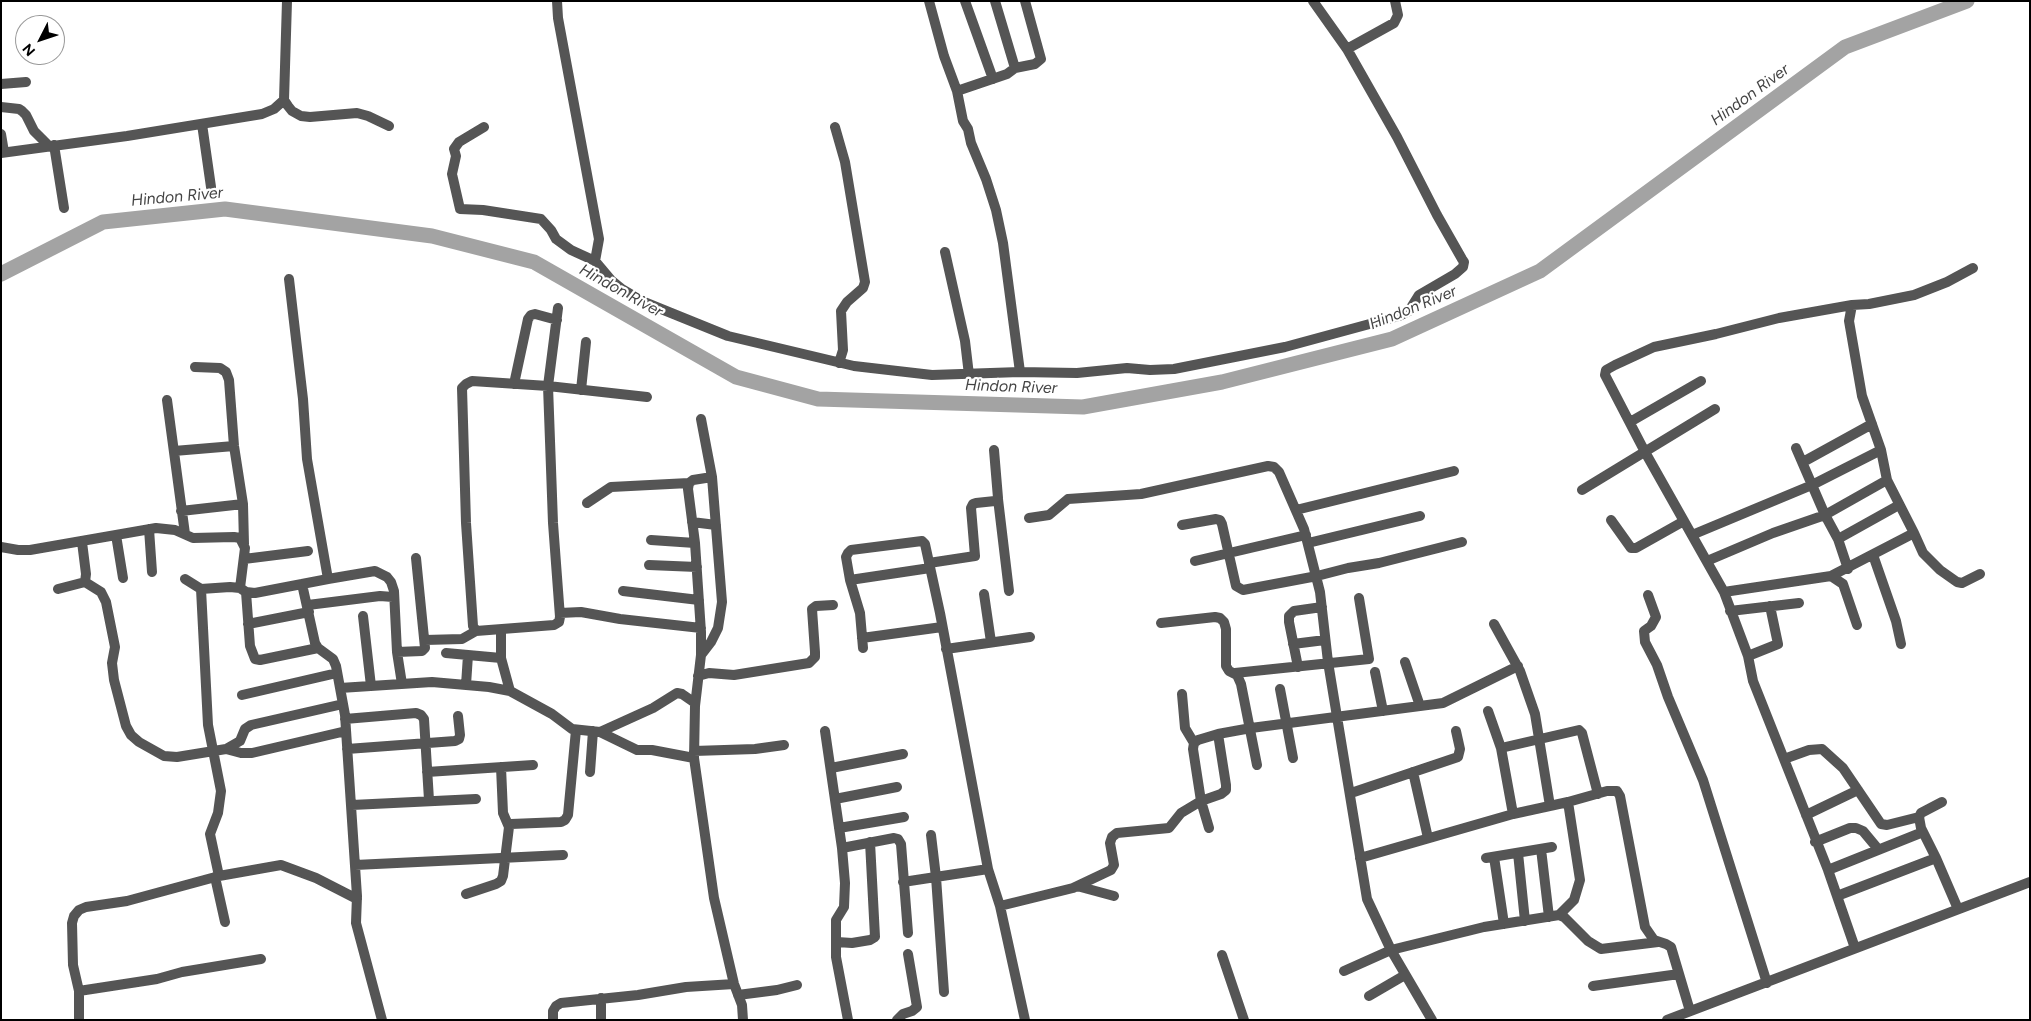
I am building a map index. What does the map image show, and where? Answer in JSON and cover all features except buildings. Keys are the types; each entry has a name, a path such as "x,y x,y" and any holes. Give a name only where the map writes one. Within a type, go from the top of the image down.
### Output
{"street":[{"path":"286,1 284,100 292,111 301,116 310,117 357,113 389,126"},
{"path":"557,1 599,239 595,261"},
{"path":"929,1 944,56 957,91 963,121 968,129 971,143 986,179 1003,243 1020,372"},
{"path":"965,1 993,79"},
{"path":"995,1 1015,68"},
{"path":"957,91 1012,72 1015,68 1035,64 1041,59 1025,1"},
{"path":"484,127 459,142 454,149 456,156 452,174 460,209 483,210 540,219 563,245 595,261 611,280 622,289 644,302 728,336 840,363 932,375 1020,372 1077,373 1127,368 1150,370 1174,369 1269,351 1399,316 1409,311 1419,294 1460,271 1464,262 1437,215 1398,137 1347,49 1314,1"},
{"path":"1347,49 1394,23 1398,15 1395,1"},
{"path":"1,84 26,82"},
{"path":"1,134 2,152 202,124 270,112 284,100"},
{"path":"1,107 22,111 34,131 52,146 64,208"},
{"path":"202,124 211,187"},
{"path":"835,126 845,162 865,282 863,288 840,311 843,350 840,363"},
{"path":"945,252 966,342 969,375"},
{"path":"1855,948 1828,870 1815,842 1753,681 1748,656 1724,592 1645,452 1605,375 1606,370 1654,347 1779,318 1914,295 1947,282 1973,268"},
{"path":"289,279 303,399 307,460 328,579"},
{"path":"1852,305 1849,321 1862,396 1880,450 1887,480 1899,506 1923,553 1940,570 1957,582 1962,583 1980,574"},
{"path":"425,640 462,639 476,632 554,626 559,622 548,386 558,308"},
{"path":"514,384 528,319 536,314 556,320"},
{"path":"581,390 586,342"},
{"path":"195,367 220,368 226,372 229,380 234,446 242,504 244,544 243,590 252,655 255,659 260,660 318,648"},
{"path":"476,632 473,626 466,523 462,388 472,381 548,386 646,398"},
{"path":"1630,422 1702,381"},
{"path":"166,400 184,534"},
{"path":"1582,490 1716,409"},
{"path":"701,419 712,477 722,602 718,628 711,642 701,655"},
{"path":"1803,462 1872,424"},
{"path":"174,451 234,446"},
{"path":"1796,448 1825,515 1838,539 1848,569"},
{"path":"994,450 1009,591"},
{"path":"1692,535 1812,485 1880,450"},
{"path":"1028,518 1049,515 1068,499 1142,494 1268,466 1279,472 1307,539 1316,576 1322,607 1328,662 1367,899 1391,950 1432,1020"},
{"path":"1296,510 1454,471"},
{"path":"587,503 611,487 689,483 693,480 712,477"},
{"path":"1707,561 1773,533 1825,515 1887,480"},
{"path":"689,483 688,489 697,567 701,655 695,702 694,754 714,898 734,984 742,1005 743,1020"},
{"path":"850,580 975,556 971,508 976,503 998,499"},
{"path":"182,511 242,504"},
{"path":"1838,539 1899,506"},
{"path":"1195,561 1420,516"},
{"path":"1182,525 1216,519 1220,520 1236,586 1243,590 1379,563 1462,542"},
{"path":"1611,520 1631,548 1636,548 1684,521"},
{"path":"692,522 716,525"},
{"path":"1,546 24,550 82,542 148,529 166,528 193,538 240,538 244,544"},
{"path":"148,529 152,572"},
{"path":"1724,592 1831,576 1848,569 1914,533"},
{"path":"116,535 123,578"},
{"path":"652,540 695,543"},
{"path":"942,627 863,643 858,604 850,580 846,557 851,550 922,541 942,627 988,869 1000,906 1025,1020"},
{"path":"82,542 86,574 85,582"},
{"path":"244,560 308,551"},
{"path":"1873,556 1896,621 1901,644"},
{"path":"398,652 422,651 425,648 416,558"},
{"path":"649,565 697,567"},
{"path":"185,579 201,589 263,592 370,571 380,573 391,582 394,591 393,597 402,684"},
{"path":"1831,576 1843,584 1857,625"},
{"path":"58,589 85,582 101,592 106,602 115,647 112,663 123,718 131,735 139,742 170,757 226,749 238,743 245,730 251,725 343,704"},
{"path":"302,584 315,643 318,648 332,658 343,704 352,805 357,900 356,929 382,1020"},
{"path":"201,589 208,725 220,784 221,799 210,834 225,922"},
{"path":"623,591 699,600"},
{"path":"984,594 991,642"},
{"path":"1648,595 1656,617 1651,626 1644,631 1646,642 1703,780 1766,983"},
{"path":"248,624 308,609 380,596 393,597"},
{"path":"1161,623 1220,618 1226,629 1226,666 1229,671 1235,673 1369,659 1359,598"},
{"path":"1730,611 1799,603"},
{"path":"698,676 709,673 734,675 809,663 814,657 815,652 812,609 816,606 833,605"},
{"path":"1748,656 1778,644 1770,606"},
{"path":"1298,667 1289,616 1294,612 1322,607"},
{"path":"560,613 582,612 620,619 700,628"},
{"path":"363,616 371,686"},
{"path":"1494,624 1518,666 1536,714 1538,740 1550,806"},
{"path":"502,630 501,658 510,691"},
{"path":"946,649 1030,637"},
{"path":"1293,644 1325,640"},
{"path":"446,653 501,658"},
{"path":"466,685 468,655"},
{"path":"1406,662 1420,706"},
{"path":"1194,743 1218,734 1251,728 1444,703 1518,666"},
{"path":"1375,672 1383,711"},
{"path":"242,695 337,673"},
{"path":"1235,673 1241,684 1258,765"},
{"path":"340,688 432,682 510,691 576,730 596,732 637,750 694,754 784,745"},
{"path":"1280,689 1293,758"},
{"path":"596,732 653,708 678,693 695,702"},
{"path":"1182,694 1186,732 1194,743 1193,749 1201,801 1209,828"},
{"path":"1488,711 1501,748 1513,814"},
{"path":"345,719 416,713 421,715 424,719 429,800"},
{"path":"347,749 455,741 459,738 458,716"},
{"path":"1501,748 1577,729 1581,731 1598,794"},
{"path":"509,827 516,823 561,822 565,820 568,815 576,730"},
{"path":"825,731 842,848 845,894 843,910 837,917 836,956 848,1020"},
{"path":"1351,793 1458,757 1460,749 1456,731"},
{"path":"226,749 241,753 252,753 346,732"},
{"path":"590,772 596,732"},
{"path":"1000,906 1077,886 1112,870 1114,865 1110,843 1112,836 1118,833 1169,828 1176,816 1201,801 1221,794 1226,790 1226,785 1218,734"},
{"path":"1784,758 1809,750 1822,749 1842,768 1881,824 1887,825 1919,816 1922,812 1942,802"},
{"path":"831,768 903,754"},
{"path":"428,772 533,765"},
{"path":"466,894 496,884 501,881 503,876 509,827 503,813 501,767"},
{"path":"1413,772 1428,838"},
{"path":"835,800 897,787"},
{"path":"1360,858 1513,814 1612,790 1620,796 1645,927 1649,935 1658,942"},
{"path":"1806,815 1858,790"},
{"path":"352,805 476,799"},
{"path":"1554,916 1574,900 1580,880 1568,802"},
{"path":"839,828 904,816"},
{"path":"1919,816 1923,832 1958,909"},
{"path":"1815,842 1850,828 1856,828 1863,831 1878,849"},
{"path":"1828,870 1923,832"},
{"path":"931,835 936,877 944,992"},
{"path":"842,848 894,838 898,839 901,844 908,933"},
{"path":"836,942 852,943 870,940 875,937 870,842"},
{"path":"1504,924 1490,857 1552,847"},
{"path":"1540,849 1554,916"},
{"path":"1518,852 1525,921"},
{"path":"355,865 563,854"},
{"path":"1837,896 1936,858"},
{"path":"79,1020 79,991 73,965 71,938 74,916 79,910 86,907 127,901 217,876 281,866 316,878 357,900"},
{"path":"903,882 988,869"},
{"path":"1667,1020 2030,882"},
{"path":"1077,886 1114,896"},
{"path":"1344,972 1391,950 1484,927 1554,916 1564,917 1588,941 1601,949 1658,942 1671,947 1690,1011"},
{"path":"897,1020 903,1014 912,1011 916,1007 908,954"},
{"path":"1222,955 1244,1020"},
{"path":"79,991 157,980 182,972 261,959"},
{"path":"1593,986 1679,974"},
{"path":"1369,996 1405,975"},
{"path":"553,1020 553,1011 561,1003 686,987 734,984"},
{"path":"738,995 777,990 796,985"},
{"path":"601,998 601,1020"}],"waterway":[{"name":"Hindon River","path":"1,274 103,222 225,209 432,236 534,262 736,377 818,399 1083,407 1222,382 1392,339 1540,271 1845,47 1967,1"}]}
